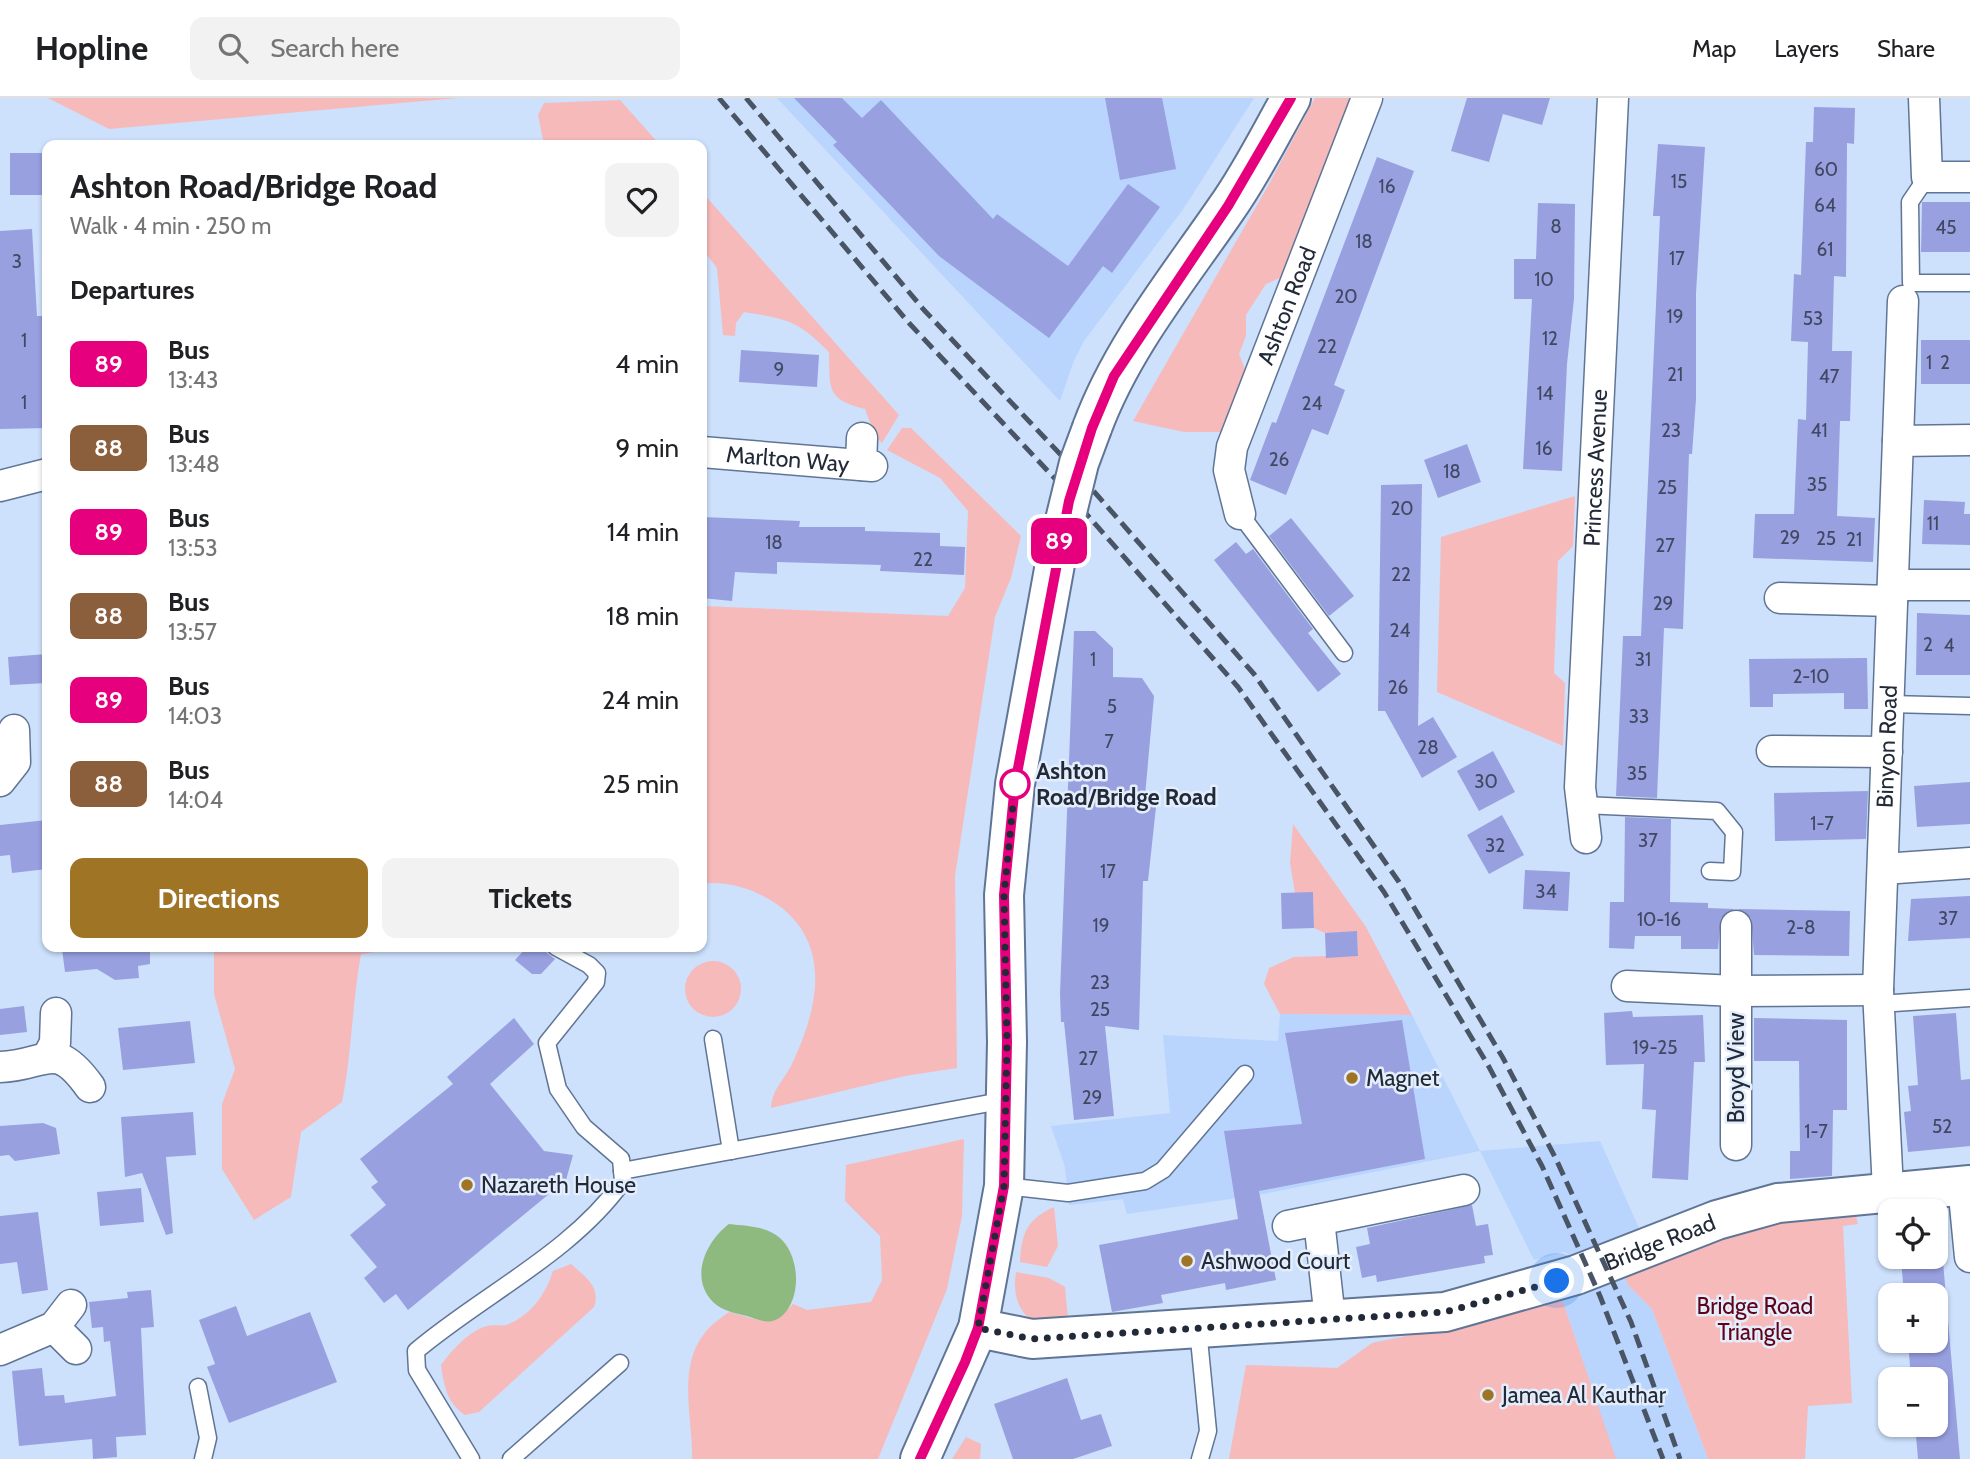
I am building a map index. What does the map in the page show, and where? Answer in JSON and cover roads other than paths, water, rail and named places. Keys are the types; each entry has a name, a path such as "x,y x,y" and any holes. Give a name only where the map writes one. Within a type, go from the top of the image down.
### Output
{"main road":[{"path":"920,1459 978,1328 1004,1186 1004,895 1015,784 1057,553 1076,476 1114,376 1228,206 1291,98"},
{"name":"Bridge Road","path":"978,1328 1032,1339 1445,1312 1576,1275 1717,1220 1778,1203 1888,1190 1966,1185"}],"street":[{"name":"Ashton Road","path":"1240,514 1229,470 1232,447 1367,98"},
{"name":"Princess Avenue","path":"1586,838 1580,787 1613,98"},
{"path":"1924,98 1927,177 1970,177"},
{"name":"Binyon Road","path":"1888,1190 1879,997 1903,301"},
{"path":"1898,441 1970,440"},
{"name":"Marlton Way","path":"707,452 865,456"},
{"path":"0,486 42,475"},
{"path":"1780,598 1893,593 1970,585"},
{"path":"0,781 15,762 14,730"},
{"path":"1772,751 1887,752"},
{"path":"1883,869 1970,863"},
{"name":"Broyd View","path":"1736,926 1736,1145"},
{"name":"Broyd View","path":"1627,986 1879,997"},
{"path":"48,1056 55,1043 56,1013"},
{"path":"0,1067 19,1066 48,1056 66,1061 90,1087"},
{"path":"1966,1185 1970,1257"},
{"path":"1288,1226 1464,1190"},
{"path":"1320,1220 1330,1319"},
{"path":"0,1350 62,1316 76,1349"}],"lane":[{"path":"1927,177 1910,202 1910,283 1970,283"},
{"path":"1240,514 1344,653"},
{"path":"1889,704 1970,706"},
{"path":"1583,805 1717,811 1734,832 1732,872 1710,871"},
{"path":"471,1459 417,1370 416,1351 523,1275 610,1200 623,1181 621,1159 584,1127 558,1089 547,1043 596,982 597,973 589,965 565,952"},
{"path":"1879,997 1970,998"},
{"path":"713,1039 731,1151"},
{"path":"1004,1186 1068,1193 1145,1181 1163,1170 1245,1074"},
{"path":"622,1171 1006,1100"},
{"path":"1198,1329 1208,1431 1200,1459"},
{"path":"511,1459 620,1363"},
{"path":"198,1387 208,1438 203,1459"}],"railway":[{"path":"719,98 909,323 1061,485 1238,687 1384,892 1488,1065 1542,1166 1600,1296 1663,1459"},
{"path":"746,98 924,310 1076,471 1254,674 1399,882 1503,1058 1556,1159 1631,1322 1680,1459"}],"place":[{"name":"Ashton Road/Bridge Road","path":"1015,784"},
{"name":"Magnet","path":"1352,1078"},
{"name":"Nazareth House","path":"467,1185"},
{"name":"Ashwood Court","path":"1187,1261"},
{"name":"Jamea Al Kauthar","path":"1488,1395"}],"park label":[{"name":"Bridge Road Triangle","path":"1755,1319"}]}
